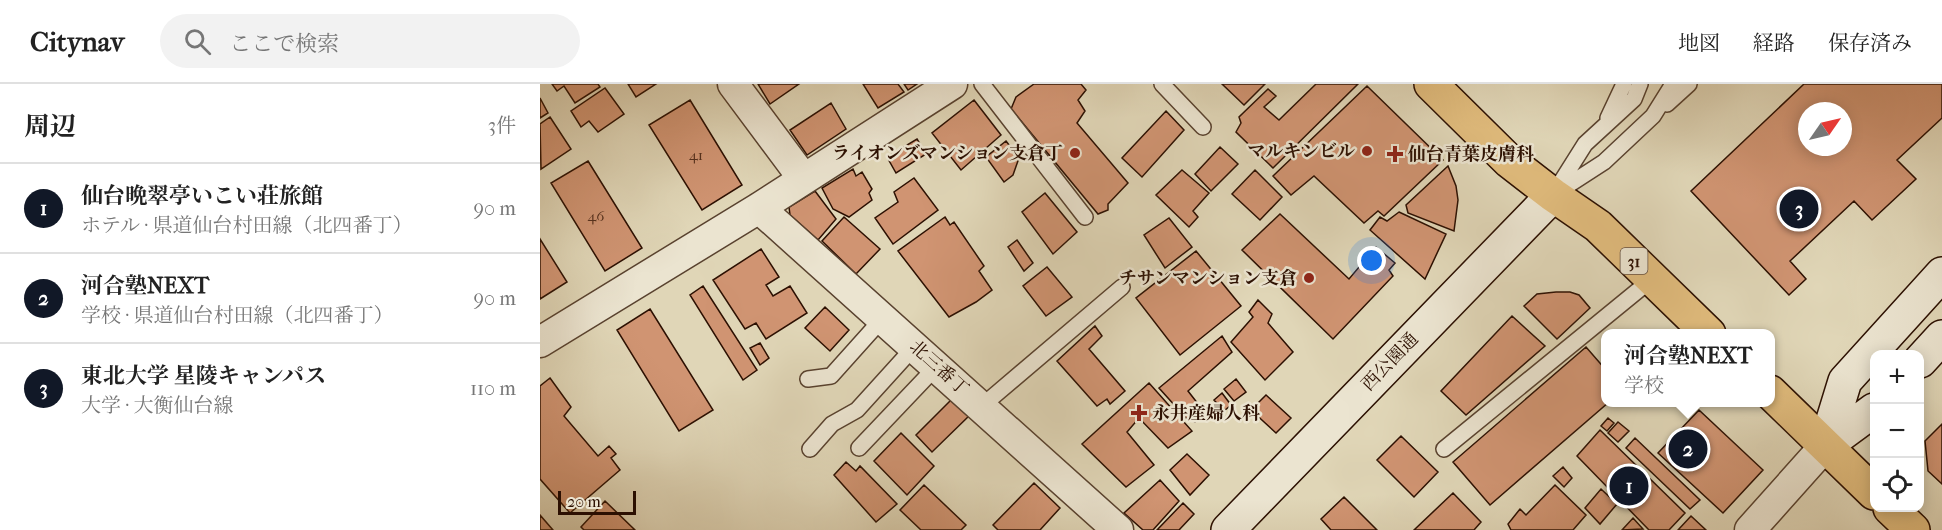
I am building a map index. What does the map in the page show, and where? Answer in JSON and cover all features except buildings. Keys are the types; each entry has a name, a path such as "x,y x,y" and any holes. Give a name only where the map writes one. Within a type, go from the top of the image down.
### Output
{"main road":[{"name":"31","path":"1431,84 1509,161 1552,195 1598,226 1705,329"},
{"path":"1775,397 1870,488"},
{"path":"1895,512 1913,530"}],"street":[{"path":"733,84 803,178"},
{"path":"540,342 759,208 943,86"},
{"name":"西公園通","path":"1228,530 1552,195"},
{"name":"北三番丁","path":"759,208 1118,530"},
{"path":"1825,446 1845,381 1942,274"},
{"path":"1924,357 1942,337"},
{"path":"1750,530 1825,446 1870,414"}],"lane":[{"path":"982,84 1084,217"},
{"path":"1162,84 1203,127"},
{"path":"1604,126 1624,84"},
{"path":"1552,195 1585,144 1634,99 1640,84"},
{"path":"1653,116 1673,84"},
{"path":"1552,195 1604,162 1689,84"},
{"path":"1444,449 1652,279"},
{"path":"982,406 1122,287"},
{"path":"808,379 831,376 884,318"},
{"path":"810,449 832,424 857,410 915,346"},
{"path":"859,448 937,366"}],"place":[{"name":"マルキンビル","path":"1367,151"},
{"name":"ライオンズマンション支倉丁","path":"1075,153"},
{"name":"仙台青葉皮膚科","path":"1395,154"},
{"name":"東北大学 星陵キャンパス","path":"1799,209"},
{"name":"チサンマンション支倉","path":"1309,278"},
{"name":"永井産婦人科","path":"1139,413"},
{"name":"河合塾NEXT","path":"1688,449"},
{"name":"仙台晩翠亭いこい荘旅館","path":"1629,486"}]}
